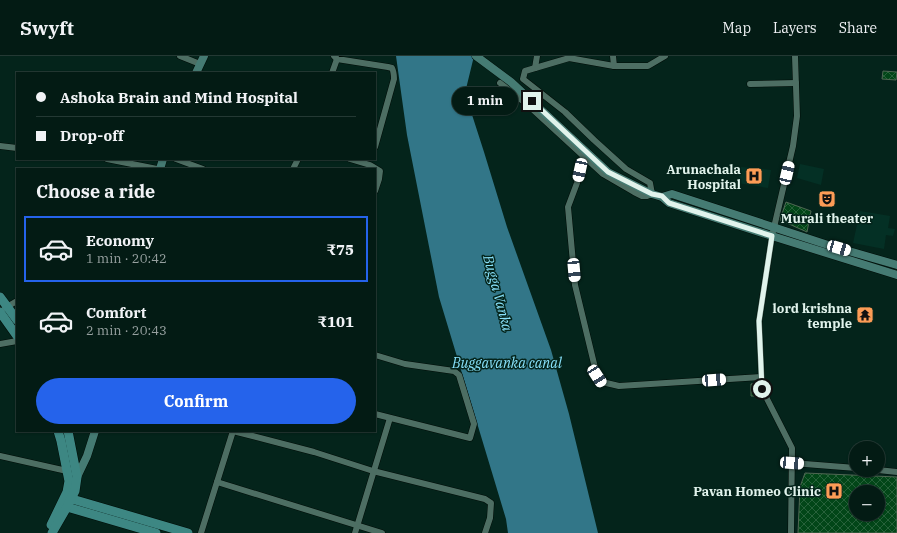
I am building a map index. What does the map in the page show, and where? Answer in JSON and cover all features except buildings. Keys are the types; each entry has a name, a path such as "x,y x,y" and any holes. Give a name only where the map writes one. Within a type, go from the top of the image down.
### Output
{"main road":[{"path":"476,56 511,82 608,172 652,194 662,196 672,194 774,228 897,265"},
{"path":"196,72 202,60"},
{"path":"662,196 669,203 897,275"},
{"path":"0,296 2,310 16,334"},
{"path":"2,310 16,319"},
{"path":"47,533 67,492 69,481 58,432"},
{"path":"68,432 78,477"},
{"path":"52,533 70,503 95,432"},
{"path":"70,503 156,533"},
{"path":"70,503 188,533"}],"street":[{"path":"180,56 202,60"},
{"path":"535,68 537,56"},
{"path":"613,56 614,66"},
{"path":"500,83 529,106 603,174 642,196 647,196 652,194 650,183 626,169 565,112 523,79 525,71 569,57 614,66 648,66 665,56"},
{"path":"791,533 792,448 762,389 759,321 772,236 793,146 797,116 795,56"},
{"path":"332,72 335,57 388,67 394,70 394,78 376,143"},
{"path":"750,84 796,83"},
{"path":"0,146 16,148"},
{"path":"583,156 577,183 568,207 575,285 597,376 602,382 619,386 761,377"},
{"path":"112,160 152,168"},
{"path":"179,160 200,168"},
{"path":"357,160 371,162 380,171 376,188"},
{"path":"2,310 16,302"},
{"path":"0,344 16,341"},
{"path":"376,354 405,364 454,371 459,375 474,424 470,438 376,414"},
{"path":"355,533 390,418"},
{"path":"201,533 233,432"},
{"path":"237,432 314,452 373,471 485,498 491,503 490,518 485,533"},
{"path":"0,456 67,471"},
{"path":"792,463 849,467"},
{"path":"885,471 897,472"},
{"path":"217,482 382,533"}],"shaded area":[{"path":"800,164 824,169 821,185 797,178"},
{"name":"Arunachala Hospital","path":"741,167 771,170 768,188 738,183"},
{"path":"860,211 890,216 888,228 895,229 893,236 886,235 884,249 853,243"}],"water":[{"name":"Buggavanka canal","path":"396,56 474,56 465,93 507,227 551,350 569,414 598,533 508,533 506,519 439,297 407,135"}],"place":[{"name":"Arunachala Hospital","path":"754,176"},
{"name":"Murali theater","path":"827,199"},
{"name":"lord krishna temple","path":"865,315"},
{"name":"Pavan Homeo Clinic","path":"834,491"}],"route":[{"path":"532,101 608,172 652,194 662,196 669,203 772,236 759,321 762,389"}],"water label":[{"name":"Bugga Vanka","path":"498,293"}]}
